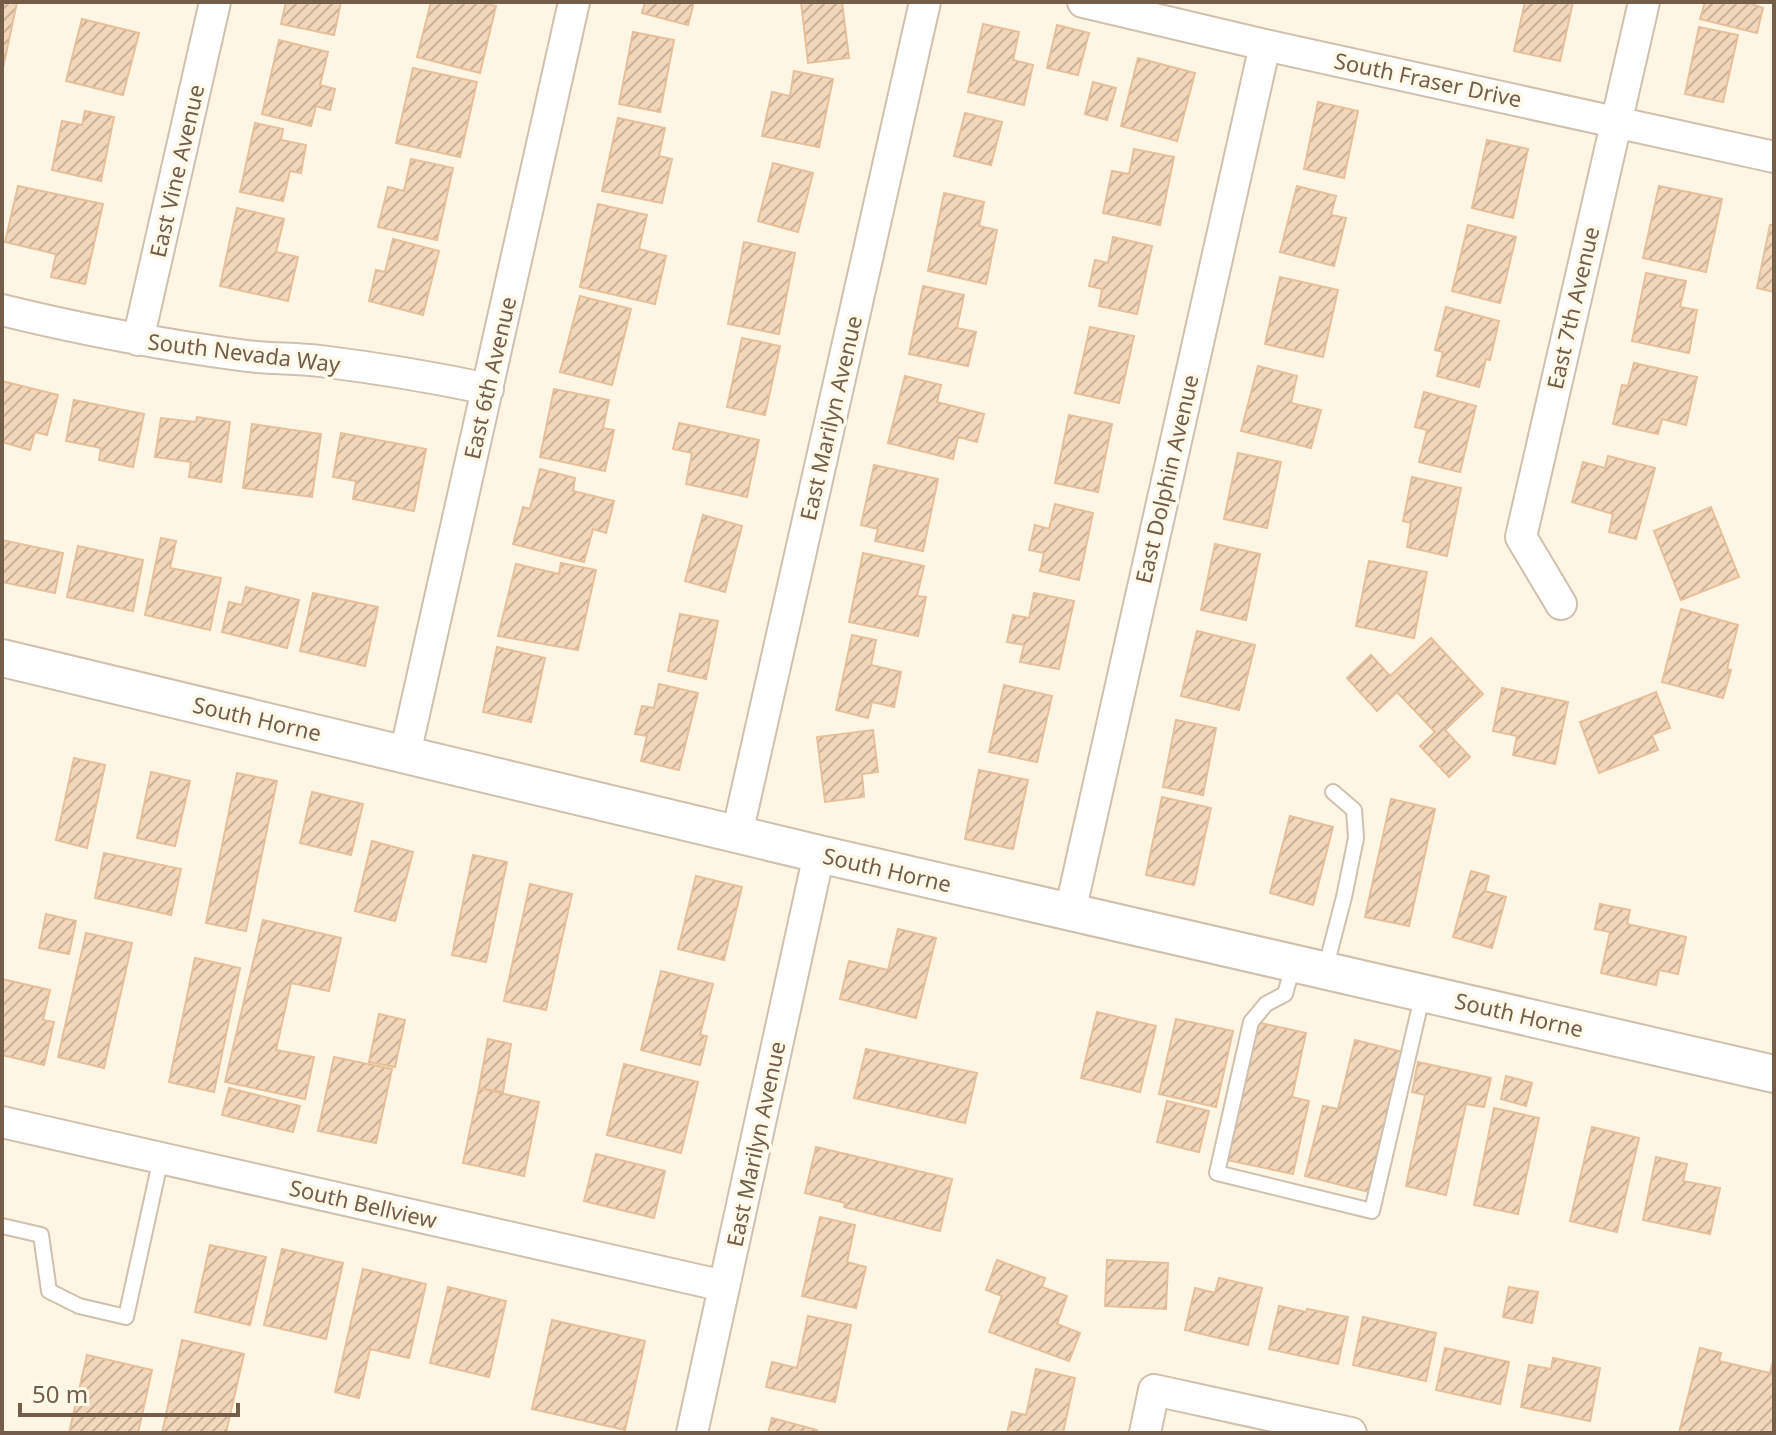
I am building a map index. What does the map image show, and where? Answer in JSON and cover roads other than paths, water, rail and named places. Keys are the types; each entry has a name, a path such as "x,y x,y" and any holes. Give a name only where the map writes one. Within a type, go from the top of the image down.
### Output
{"street":[{"name":"East Vine Avenue","path":"138,340 215,2"},
{"name":"East 6th Avenue","path":"405,754 574,2"},
{"name":"East Marilyn Avenue","path":"737,834 925,2"},
{"name":"South Fraser Drive","path":"1083,2 1774,157"},
{"name":"East 7th Avenue","path":"1561,604 1521,537 1644,2"},
{"name":"East Dolphin Avenue","path":"1070,912 1265,45"},
{"name":"South Nevada Way","path":"2,310 138,340 251,357 316,360 427,376 488,389"},
{"name":"South Horne","path":"2,658 819,854 1774,1074"},
{"name":"East Marilyn Avenue","path":"692,1433 819,854"},
{"name":"South Bellview","path":"2,1122 724,1286"},
{"path":"1145,1433 1154,1390 1351,1433"}],"lane":[{"path":"1333,792 1354,810 1356,838 1310,967 1285,994 1266,1004 1251,1022 1217,1173 1372,1211 1423,992"},
{"path":"2,1226 41,1235 49,1291 79,1306 126,1317 161,1158"}]}
